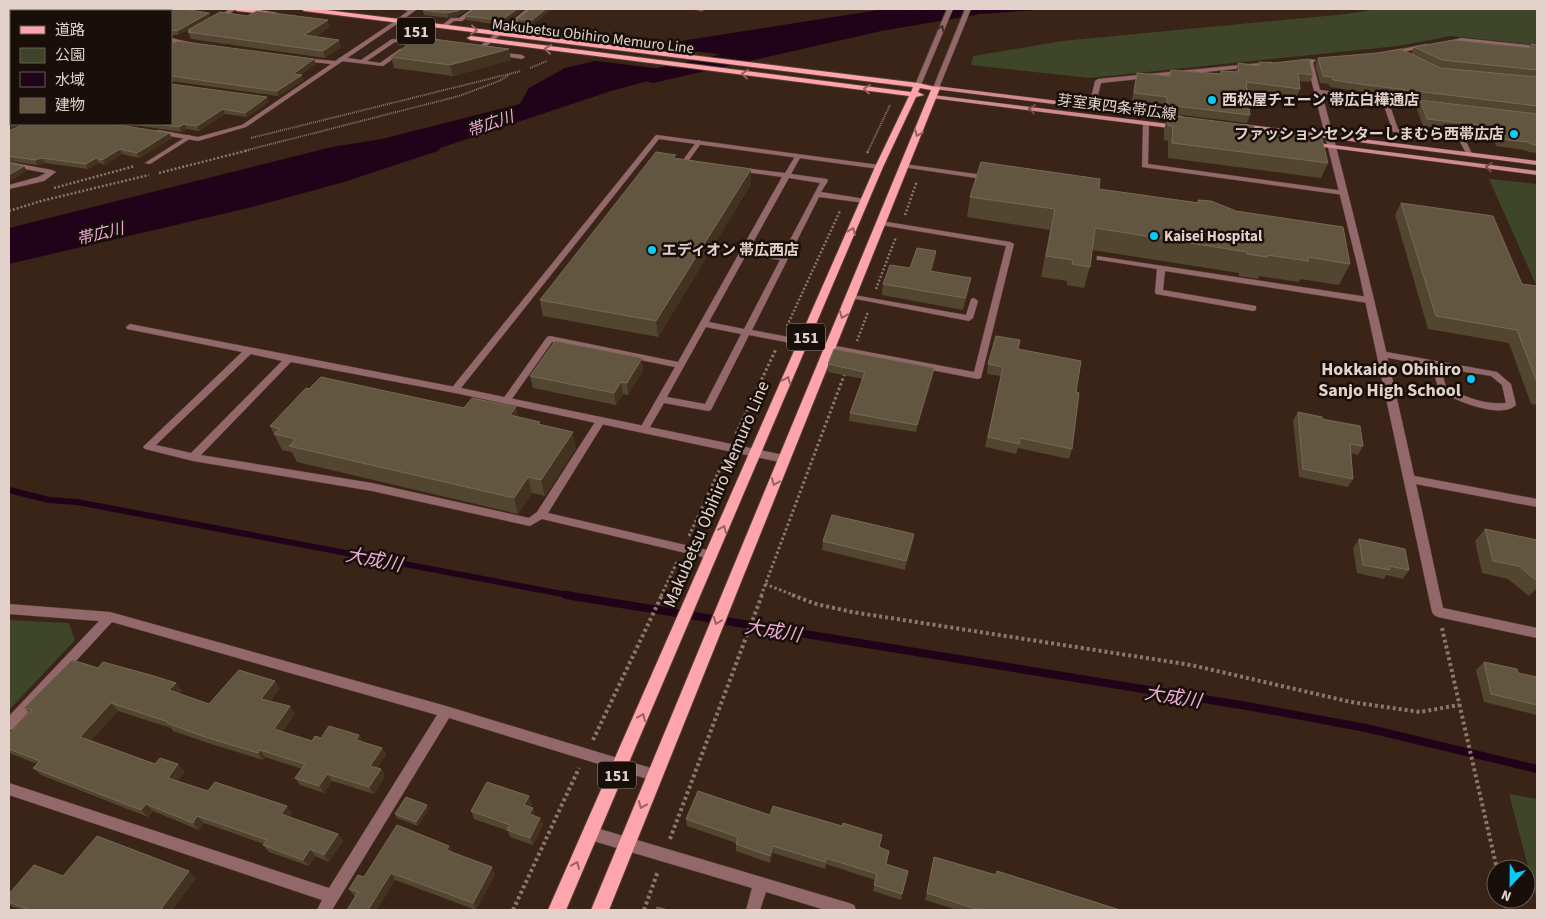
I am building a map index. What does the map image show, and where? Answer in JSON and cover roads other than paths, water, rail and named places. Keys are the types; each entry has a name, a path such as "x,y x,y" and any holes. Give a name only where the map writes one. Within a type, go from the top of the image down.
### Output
{"main road":[{"path":"235,9 284,15"},
{"name":"Makubetsu Obihiro Memuro Line","path":"306,9 816,73 916,90"},
{"name":"151","path":"303,17 455,36"},
{"name":"Makubetsu Obihiro Memuro Line","path":"464,38 793,80 934,92"},
{"name":"Makubetsu Obihiro Memuro Line","path":"557,910 622,764 879,167 916,90"},
{"name":"151","path":"600,910 934,92"},
{"name":"芽室東四条帯広線","path":"934,92 1092,107 1190,119"},
{"name":"芽室東四条帯広線","path":"934,92 1184,128"},
{"path":"1238,125 1537,162"},
{"path":"1300,143 1537,173"}],"street":[{"path":"211,22 235,9"},
{"path":"153,131 198,139 244,126 413,10 402,9"},
{"path":"444,26 453,19 460,20 475,9"},
{"path":"477,51 530,9"},
{"path":"694,9 702,9"},
{"path":"916,90 950,9"},
{"path":"934,92 954,48 968,9"},
{"path":"341,59 382,65 420,32"},
{"path":"173,42 186,36"},
{"path":"362,62 394,40 431,45"},
{"path":"1442,43 1461,40 1537,48"},
{"path":"173,42 197,44"},
{"path":"1379,53 1434,45"},
{"path":"468,50 486,52"},
{"path":"1397,51 1405,55"},
{"path":"495,54 522,57"},
{"path":"296,58 335,63"},
{"path":"1313,60 1310,63 1331,137 1344,193 1349,238 1368,300 1438,612 1537,633"},
{"path":"1092,107 1098,81 1274,64"},
{"path":"1318,92 1433,106"},
{"path":"273,99 282,100"},
{"path":"1385,100 1395,131 1463,140 1469,154"},
{"path":"1146,124 1144,166 1344,193"},
{"path":"148,163 189,137"},
{"path":"454,390 657,137 879,167"},
{"path":"698,142 685,161 703,164"},
{"path":"644,430 798,156"},
{"path":"9,164 52,172 41,178 9,188"},
{"path":"904,166 1003,179"},
{"path":"662,399 708,408 824,181 731,168"},
{"path":"818,194 865,201"},
{"path":"704,324 978,376 1010,244 881,223"},
{"path":"744,252 785,258"},
{"path":"1100,258 1368,300"},
{"path":"1160,268 1159,292 1253,308"},
{"path":"851,296 969,318 974,301"},
{"path":"130,327 454,390 784,459"},
{"path":"506,401 550,339 681,365"},
{"path":"249,351 148,447 193,457 372,487 530,522 541,515 600,421"},
{"path":"1380,354 1494,374 1506,384 1511,405 1496,408 1464,401 1442,389 1436,364"},
{"path":"193,457 289,359"},
{"path":"1409,479 1537,503"},
{"path":"541,515 712,555"},
{"path":"9,609 110,617 446,712 654,775"},
{"path":"9,725 110,617"},
{"path":"324,910 446,712"},
{"path":"9,789 332,896"},
{"path":"590,833 849,910"},
{"path":"753,910 761,884"}],"water":[{"path":"885,9 1049,9 863,23 611,91 434,150 9,247 9,228 332,147 382,139 520,104 529,88 565,68 687,40"}],"waterway":[{"name":"帯広川","path":"653,76 881,25 975,9"},
{"name":"帯広川","path":"9,255 238,202 334,176 429,145"},
{"name":"大成川","path":"9,490 49,500 77,502 573,596"},
{"name":"大成川","path":"566,595 1247,706 1366,728 1537,769"}],"place":[{"name":"西松屋チェーン 帯広白樺通店","path":"1212,100"},
{"name":"ファッションセンターしまむら西帯広店","path":"1514,134"},
{"name":"Kaisei Hospital","path":"1154,236"},
{"name":"エディオン 帯広西店","path":"652,250"},
{"name":"Hokkaido Obihiro Sanjo High School","path":"1471,379"}]}
